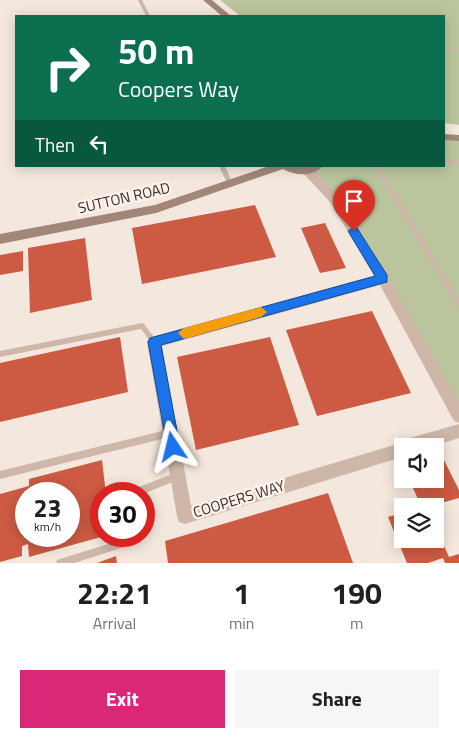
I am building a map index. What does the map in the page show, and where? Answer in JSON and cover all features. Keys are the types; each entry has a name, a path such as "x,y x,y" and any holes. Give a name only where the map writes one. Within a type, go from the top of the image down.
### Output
{"street":[{"path":"207,0 226,15"},
{"path":"445,137 459,138"},
{"name":"SUTTON ROAD","path":"0,239 156,209 278,167"},
{"path":"288,167 297,172 313,169 334,199 383,279 459,416"},
{"path":"154,342 383,279"},
{"name":"COOPERS WAY","path":"154,342 185,516 394,451"},
{"path":"436,438 459,431"}],"lane":[{"path":"140,0 148,15"},
{"path":"445,52 459,49"},
{"path":"445,162 459,163"},
{"path":"222,167 230,184"},
{"path":"377,167 459,305"},
{"path":"0,354 142,326 154,342"},
{"path":"0,475 170,433"},
{"path":"155,484 178,475"},
{"path":"60,563 112,547"}],"green space":[{"path":"220,0 459,0 459,125 445,123 445,15 239,15"},
{"path":"445,137 459,138 459,416 334,199 308,171 316,167 445,167"}],"building":[{"path":"255,205 276,257 142,284 132,228"},
{"path":"325,223 346,268 320,273 301,228"},
{"path":"85,238 92,300 30,313 28,248"},
{"path":"23,251 23,271 0,275 0,255"},
{"path":"372,311 411,393 317,416 286,330"},
{"path":"120,337 128,392 0,422 0,363"},
{"path":"270,337 299,425 196,450 177,357"},
{"path":"102,460 105,482 90,482 90,540 80,543 80,482 29,482 29,479"},
{"path":"444,460 459,490 459,498 444,502 444,498 417,498 413,488 444,488"},
{"path":"15,490 15,547 22,547 22,556 0,562 0,494"},
{"path":"328,493 353,563 168,563 165,541"},
{"path":"394,515 394,532 388,517"},
{"path":"444,546 449,557 459,554 459,563 445,563 443,558 428,563 407,563 401,548 444,548"},
{"path":"28,547 65,547 29,557"},
{"path":"116,556 117,563 97,563"}],"slow traffic":[{"path":"184,333 261,312"}],"route":[{"path":"173,447 154,342 383,279 354,231"}]}
